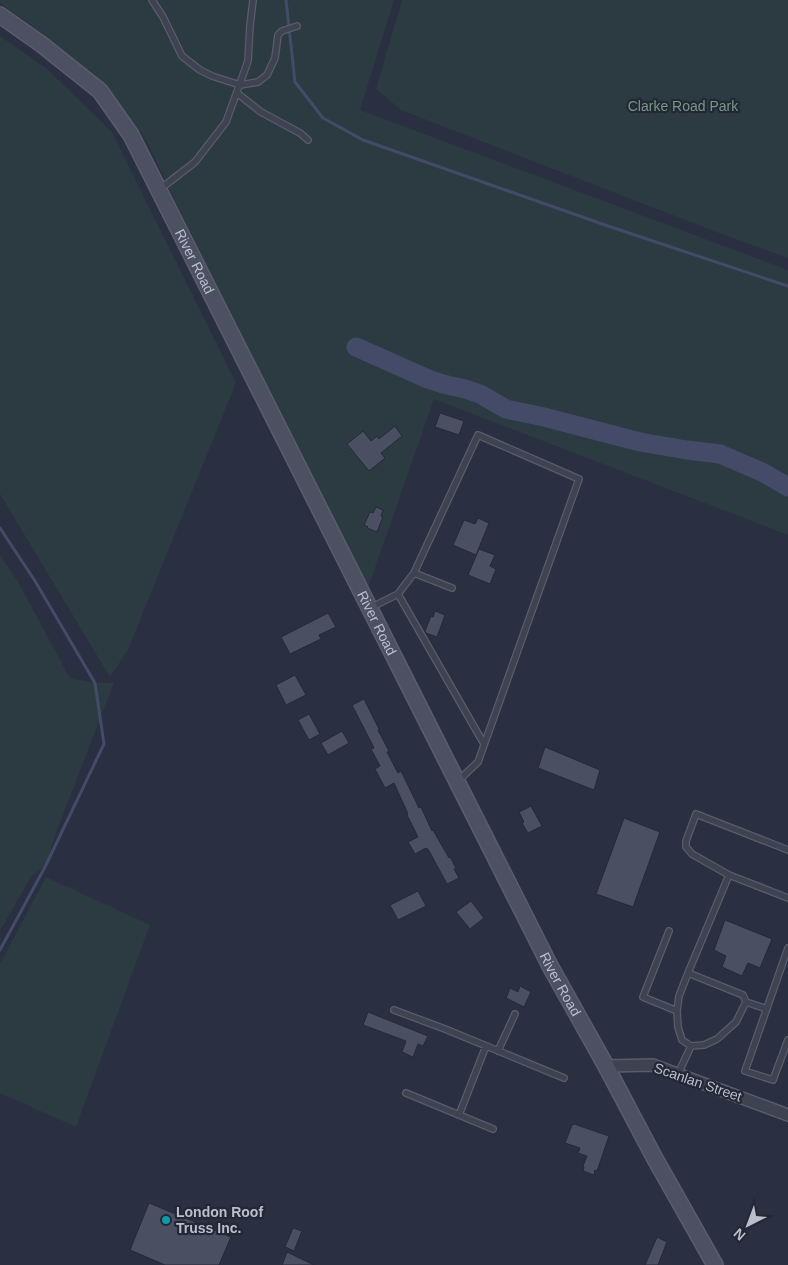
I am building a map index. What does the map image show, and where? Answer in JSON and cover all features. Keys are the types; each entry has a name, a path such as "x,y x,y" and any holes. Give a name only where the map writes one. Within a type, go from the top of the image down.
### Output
{"street":[{"name":"River Road","path":"0,15 41,44 100,91 131,135 550,966 606,1066 710,1263"},
{"name":"Scanlan Street","path":"606,1066 653,1065 788,1115"}],"lane":[{"path":"152,0 163,17 182,56 200,70 240,85 258,82 267,75 275,58 278,35 282,31 293,27"},
{"path":"159,190 195,162 226,122 248,61 254,0"},
{"path":"237,93 261,112 300,133 308,140"},
{"path":"370,608 398,594 414,573 478,435 579,479 478,762 457,781"},
{"path":"414,573 452,588"},
{"path":"398,594 484,744"},
{"path":"788,850 696,814 686,841 686,847 692,854 729,875 788,898"},
{"path":"688,973 743,994 746,1002 736,1022 717,1039 704,1045 690,1046 682,1040 678,1027 677,1011 679,996 688,973 729,875"},
{"path":"668,931 643,997 677,1011"},
{"path":"788,948 745,1071 773,1080 788,1040"},
{"path":"746,1002 766,1009"},
{"path":"394,1010 446,1029 564,1078"},
{"path":"498,1051 515,1014"},
{"path":"459,1115 486,1046"},
{"path":"678,1074 690,1046"},
{"path":"406,1093 492,1128"}],"green space":[{"path":"0,0 394,0 360,110 788,270 788,535 434,399 367,591 145,138 102,83 31,25 0,3"},
{"name":"Clarke Road Park","path":"402,0 788,0 788,258 401,110 376,89"},
{"path":"0,36 47,69 112,132 236,383 128,650 110,677 0,494"},
{"path":"0,555 17,580 70,678 95,683 114,683 57,830 45,867 32,875 0,931"},
{"path":"46,877 150,925 76,1127 0,1093 0,964"}],"building":[{"path":"440,413 464,421 459,435 435,427"},
{"path":"395,426 402,436 381,453 385,458 369,471 347,444 363,431 371,441 377,436 379,439"},
{"path":"376,507 383,510 381,516 383,517 377,532 364,525 370,512 373,513"},
{"path":"478,518 489,523 476,555 453,545 464,520 475,524"},
{"path":"479,549 495,555 490,566 496,569 490,584 468,575"},
{"path":"435,611 445,615 437,637 425,631"},
{"path":"328,613 336,627 319,635 321,639 290,654 281,637"},
{"path":"295,675 306,695 286,705 276,685"},
{"path":"364,699 398,773 401,771 432,831 456,868 454,869 459,878 447,884 428,849 426,848 415,854 408,842 418,837 394,783 385,788 375,769 380,766 371,749 374,748 352,705"},
{"path":"309,714 320,734 309,740 298,720"},
{"path":"342,731 349,743 328,755 321,743"},
{"path":"545,747 600,770 594,790 538,768"},
{"path":"531,806 542,826 528,833 522,823 524,822 519,812"},
{"path":"624,818 660,832 633,907 596,894"},
{"path":"418,891 426,906 398,920 390,905"},
{"path":"471,901 484,918 470,929 456,912"},
{"path":"725,920 772,939 760,968 748,963 742,976 722,967 726,956 714,950"},
{"path":"520,986 531,992 524,1007 506,998 510,988 518,992"},
{"path":"368,1012 428,1036 423,1046 418,1044 413,1057 402,1052 406,1041 363,1025"},
{"path":"574,1124 609,1136 594,1175 583,1171 587,1156 578,1153 580,1148 565,1143"},
{"name":"London Roof Truss Inc.","path":"149,1203 231,1237 219,1265 165,1265 130,1250"},
{"path":"293,1228 302,1231 294,1251 285,1247"},
{"path":"657,1237 667,1242 658,1265 645,1265"},
{"path":"287,1252 314,1265 282,1265"}],"waterway":[{"path":"286,0 295,82 323,118 363,140 608,226 788,286"},
{"path":"356,347 428,379 480,394 506,409 640,442 720,454 762,472 788,487"},
{"path":"0,528 35,581 95,683 104,744 45,867 0,950"}],"place":[{"name":"London Roof Truss Inc.","path":"166,1220"}]}
